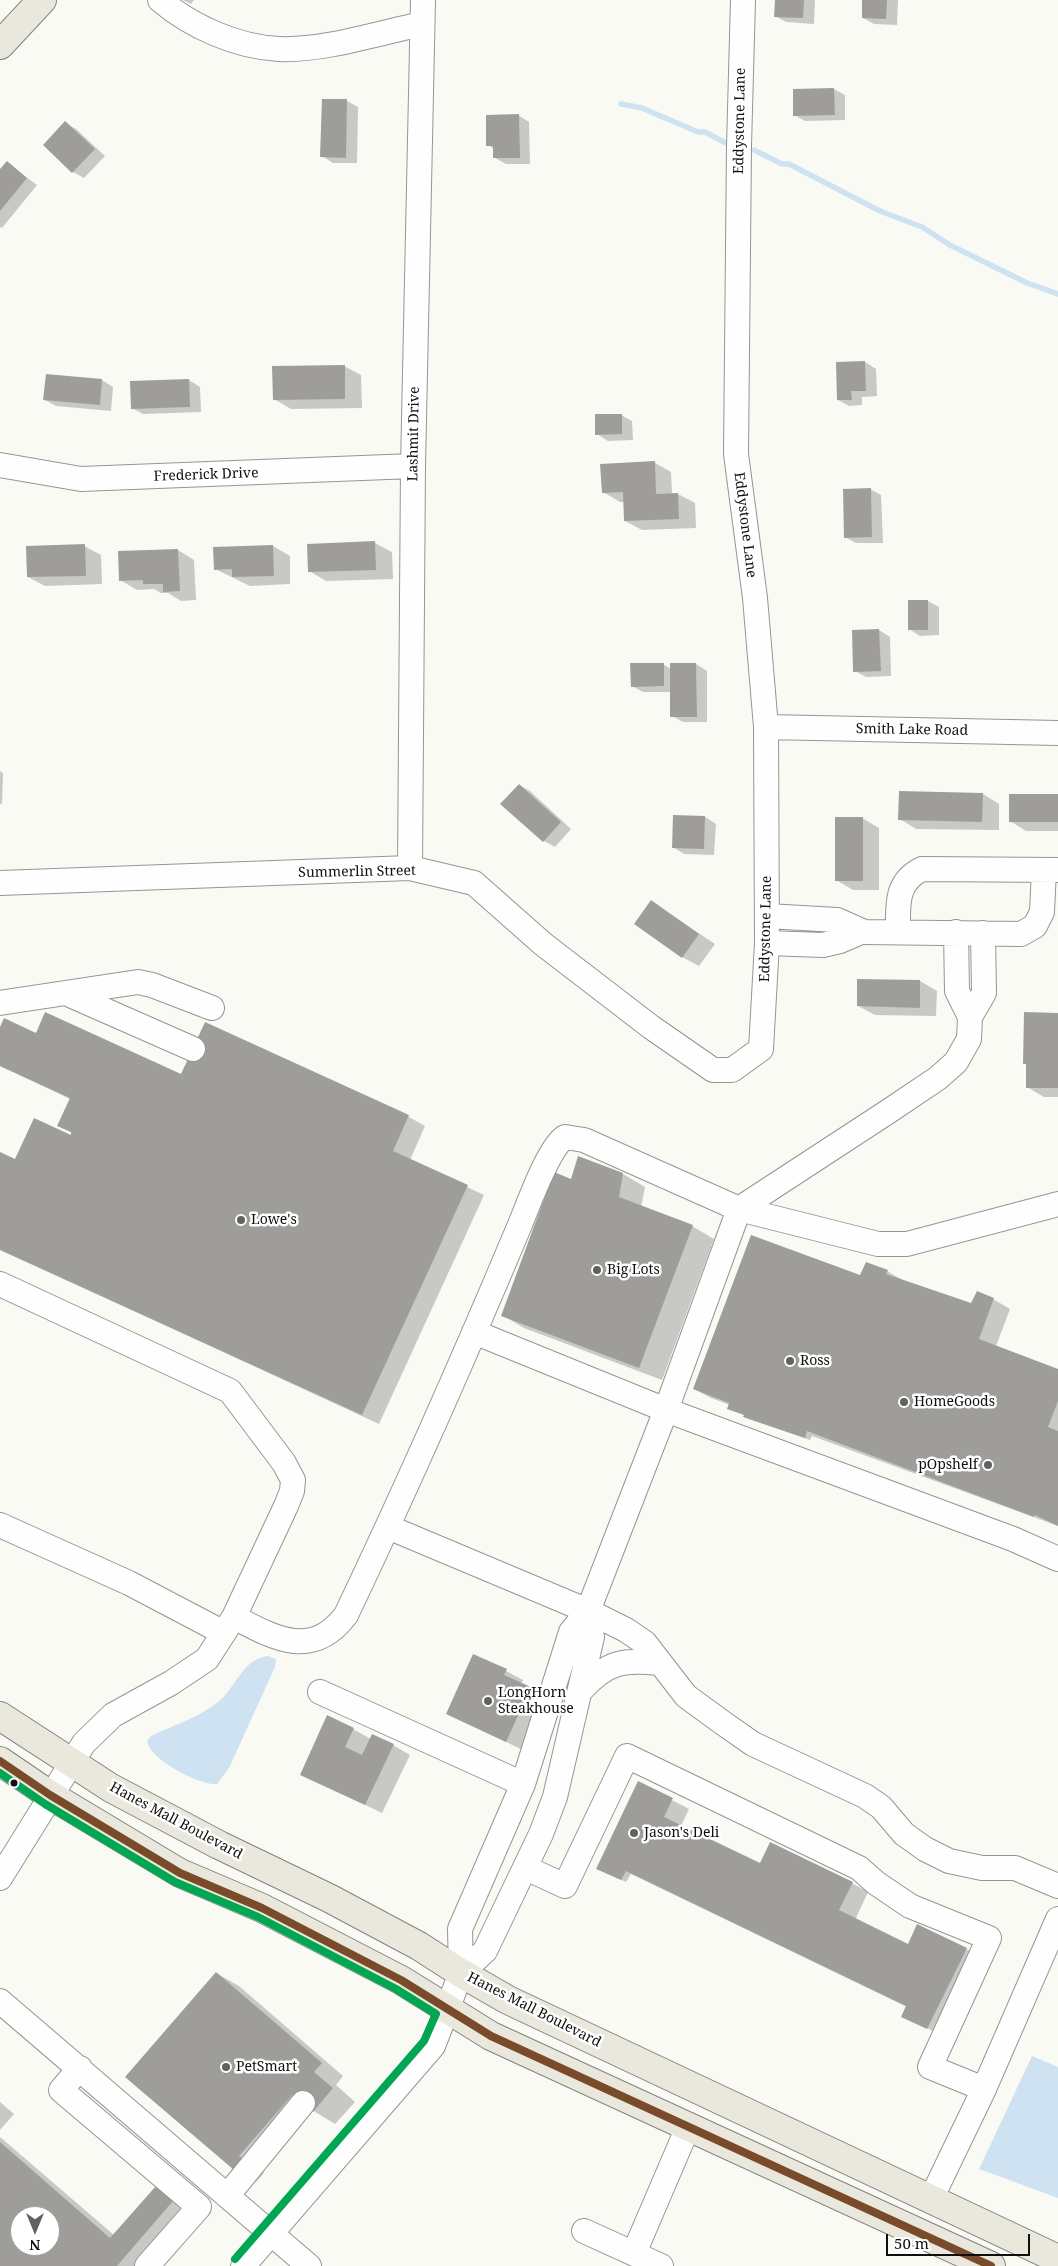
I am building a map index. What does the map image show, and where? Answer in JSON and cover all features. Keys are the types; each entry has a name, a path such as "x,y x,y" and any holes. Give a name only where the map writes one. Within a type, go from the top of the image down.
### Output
{"main road":[{"path":"0,46 42,0"},
{"name":"Hanes Mall Boulevard","path":"0,1716 111,1788 202,1836 329,1898 419,1946 508,2000 1058,2259"},
{"path":"0,1761 50,1795 180,1873 262,1908 401,1980 491,2036 990,2266"}],"street":[{"path":"160,0 175,13 210,32 246,43 278,49 312,48 422,24"},
{"name":"Lashmit Drive","path":"410,868 413,466 423,0"},
{"name":"Eddystone Lane","path":"743,0 739,146 736,454 755,598 766,727 767,943 761,1049"},
{"name":"Frederick Drive","path":"0,465 81,479 413,466"},
{"name":"Smith Lake Road","path":"766,727 1058,733"},
{"name":"Summerlin Street","path":"0,883 410,868 474,883 543,944 651,1027 713,1070 732,1070 761,1049"},
{"path":"767,943 823,945 840,941 860,932 1021,934 1035,926 1042,912 1051,870 922,869 911,874 903,886 898,899 898,932"},
{"path":"767,916 837,920 860,932"},
{"path":"243,2266 433,2046 461,1973 460,1929 523,1784 571,1632 588,1611 666,1410 738,1209 889,1111 944,1073 956,1062 969,1039 970,1017 958,991 956,932"},
{"path":"970,1017 984,993 983,933"},
{"path":"0,1004 138,982 152,985 212,1008"},
{"path":"68,994 193,1049"},
{"path":"0,1525 129,1583 229,1625 275,1638 299,1641 323,1637 337,1628 346,1615 388,1527 541,1174 556,1146 565,1137 584,1140 738,1209 878,1244 907,1244 1058,1204"},
{"path":"0,1284 230,1391 284,1463 293,1480 292,1491 229,1625 207,1659 171,1683 113,1715 84,1743 70,1762 0,1878"},
{"path":"474,1332 666,1410 1013,1539 1058,1559"},
{"path":"388,1527 588,1611 626,1630 645,1643 686,1696 753,1744 865,1796 886,1812 904,1834 924,1849 949,1861 974,1866 1015,1868 1058,1886"},
{"path":"461,1973 485,1951 526,1868 555,1797 582,1689 592,1637 588,1611"},
{"path":"582,1689 596,1674 616,1663 635,1660 660,1663"},
{"path":"320,1692 523,1784"},
{"path":"526,1868 565,1886 627,1756 859,1868 910,1906 988,1938 930,2067 984,2089"},
{"path":"930,2199 984,2089 1058,1919"},
{"path":"0,2001 309,2266"},
{"path":"80,2068 61,2090 198,2207 147,2266"},
{"path":"226,2196 303,2104"},
{"path":"634,2254 688,2127"},
{"path":"584,2231 661,2266"}],"water":[{"path":"268,1656 276,1659 275,1667 229,1768 217,1784 199,1781 188,1776 156,1756 147,1741 151,1736 210,1708 224,1696 252,1662"},
{"path":"1032,2056 1058,2067 1058,2198 979,2169"}],"building":[{"path":"775,0 804,0 803,18 774,17"},
{"path":"862,0 887,0 886,19 862,18"},
{"path":"834,88 835,115 793,116 793,89"},
{"path":"322,99 347,99 346,158 320,157"},
{"path":"519,114 520,158 493,158 493,146 486,146 486,115"},
{"path":"65,121 95,149 72,173 43,145"},
{"path":"7,161 27,178 0,211 0,169"},
{"path":"865,361 866,391 851,391 852,400 837,400 836,362"},
{"path":"345,365 345,399 273,400 272,366"},
{"path":"46,374 102,379 100,405 43,400"},
{"path":"189,379 190,407 131,409 130,381"},
{"path":"595,414 622,414 622,434 595,435"},
{"path":"655,461 656,494 678,493 679,519 624,521 623,492 602,493 600,464"},
{"path":"871,488 872,537 844,538 843,489"},
{"path":"375,541 376,570 308,572 307,544"},
{"path":"85,544 86,576 27,577 26,546"},
{"path":"273,545 274,576 232,577 232,569 214,570 213,547"},
{"path":"178,549 180,591 163,592 163,584 143,584 143,580 119,581 118,551"},
{"path":"908,600 928,600 928,630 908,630"},
{"path":"879,629 881,671 853,672 852,630"},
{"path":"630,663 664,663 664,686 631,687"},
{"path":"670,663 696,663 697,717 670,717"},
{"path":"519,784 561,822 543,842 500,804"},
{"path":"899,791 983,793 982,822 898,820"},
{"path":"1009,794 1058,794 1058,822 1009,822"},
{"path":"673,815 705,816 704,849 672,848"},
{"path":"835,817 863,817 863,881 835,881"},
{"path":"651,900 699,934 682,958 634,924"},
{"path":"857,979 920,980 920,1008 857,1006"},
{"name":"Lowe's","path":"45,1012 181,1074 205,1022 409,1115 393,1151 468,1185 362,1415 0,1250 0,1152 15,1159 34,1118 71,1135 71,1132 57,1126 70,1098 0,1066 0,1027 4,1018 36,1033"},
{"path":"1024,1012 1058,1013 1058,1088 1026,1088 1026,1064 1023,1064"},
{"name":"Big Lots","path":"578,1156 623,1173 619,1197 693,1225 639,1368 501,1316 554,1172 571,1179"},
{"path":"751,1235 860,1275 866,1262 888,1270 886,1274 971,1303 977,1291 994,1298 979,1339 1058,1369 1058,1401 1048,1427 1058,1431 1058,1526 1035,1515 1034,1517 807,1431 805,1438 743,1417 744,1415 727,1409 729,1403 693,1389"},
{"name":"LongHorn Steakhouse","path":"473,1654 507,1669 504,1675 531,1687 506,1742 446,1714"},
{"path":"327,1715 354,1728 345,1747 362,1755 372,1734 394,1744 365,1805 300,1775"},
{"path":"638,1781 673,1798 664,1817 760,1863 770,1842 853,1882 839,1910 908,1944 917,1924 967,1948 927,2029 901,2017 906,2006 626,1871 621,1880 596,1869"},
{"name":"PetSmart","path":"216,1972 322,2063 314,2072 333,2088 313,2112 292,2095 239,2156 243,2159 234,2170 125,2077"},
{"path":"0,2142 110,2238 156,2186 173,2201 117,2266 0,2266"}],"waterway":[{"path":"621,104 642,108 698,132 705,132 726,143"},
{"path":"754,150 782,164 789,164 880,211 922,227 950,245 1027,283 1058,294"}],"transit line":[{"path":"0,1761 50,1795 180,1873 262,1908 401,1980 491,2036 991,2266"},
{"path":"0,1773 45,1804 175,1882 258,1917 396,1989 436,2014 424,2041 235,2259"}],"place":[{"name":"Lowe's","path":"241,1220"},
{"name":"Big Lots","path":"597,1270"},
{"name":"Ross","path":"790,1361"},
{"name":"HomeGoods","path":"904,1402"},
{"name":"pOpshelf","path":"988,1465"},
{"name":"LongHorn Steakhouse","path":"488,1701"},
{"name":"Jason's Deli","path":"634,1833"},
{"name":"PetSmart","path":"226,2067"}]}
